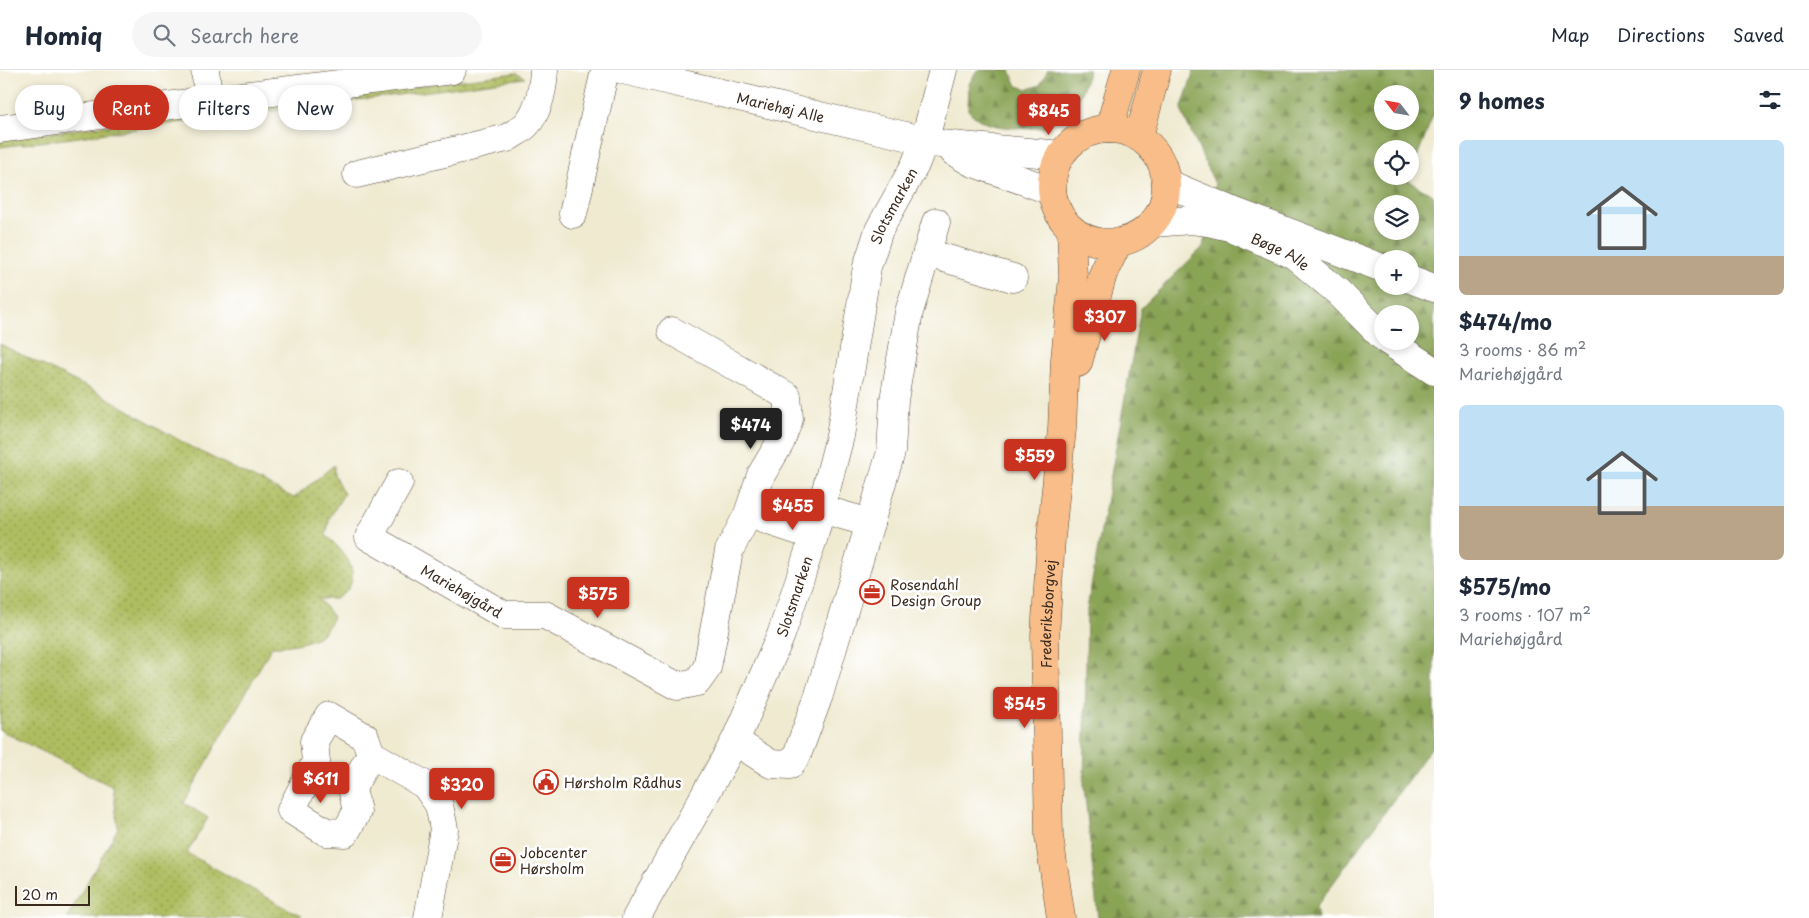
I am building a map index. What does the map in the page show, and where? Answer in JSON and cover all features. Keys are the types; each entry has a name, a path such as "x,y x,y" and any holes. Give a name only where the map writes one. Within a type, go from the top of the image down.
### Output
{"main road":[{"path":"1109,129 1126,70"},
{"path":"1138,137 1157,70"},
{"path":"1109,129 1124,131 1138,137 1153,149 1162,165 1166,183 1164,204 1153,223 1136,237 1118,243 1102,243 1085,238 1071,229 1056,210 1052,191 1053,173 1061,155 1070,144 1081,136 1095,131 1109,129"},
{"name":"Frederiksborgvej","path":"1061,918 1050,836 1045,636 1051,538 1062,430 1065,359 1073,278 1071,229"},
{"name":"Frederiksborgvej","path":"1062,430 1089,320 1103,274 1118,243"}],"street":[{"path":"205,70 207,85"},
{"path":"268,88 320,78 452,70"},
{"path":"356,174 507,138 526,126 536,110 543,83 544,70"},
{"path":"573,214 604,70"},
{"name":"Mariehøj Alle","path":"623,70 932,141 1061,155"},
{"name":"Slotsmarken","path":"636,918 735,741 781,635 814,536 840,436 866,267 879,230 915,165 932,141 943,70"},
{"path":"0,129 179,104"},
{"name":"Mariehøj Alle","path":"932,141 971,162 1052,191"},
{"name":"Bøge Alle","path":"1166,183 1374,265"},
{"name":"Bøge Alle","path":"1153,223 1191,220 1208,222 1230,227 1294,255 1338,292 1374,328"},
{"path":"735,741 771,764 790,765 797,756 819,695 891,452 894,400 909,312 936,222"},
{"path":"927,253 1014,278"},
{"path":"1419,282 1434,288"},
{"name":"Mariehøjgård","path":"399,483 369,537 504,615 545,615 677,686 697,682 707,668 729,551 748,514 761,475 780,443 789,418 787,396 672,331"},
{"path":"1402,350 1434,370"},
{"path":"821,509 870,523"},
{"path":"748,514 814,536"},
{"path":"371,754 425,785 439,806 444,829 428,918"}],"green space":[{"path":"977,70 1010,70 1017,86 1028,89 1040,85 1048,70 1089,70 1081,94 1071,105 1044,128 1024,128 993,125 975,117 968,110 969,84"},
{"path":"1194,70 1434,70 1434,113 1419,152 1419,140 1374,140 1374,185 1415,185 1434,196 1434,744 1316,907 1318,918 1098,918 1084,786 1087,609 1141,308 1203,247 1215,184 1181,110"},
{"path":"516,73 525,78 352,101 352,94"},
{"path":"278,104 278,110 268,111 268,105"},
{"path":"179,116 179,123 169,124 169,117"},
{"path":"93,127 93,130 128,130 0,147 0,139 83,130 83,128"},
{"path":"0,344 101,394 191,447 294,498 334,465 334,475 344,494 330,517 326,535 342,551 350,564 352,578 350,586 346,592 336,599 319,599 333,617 321,635 300,643 272,646 184,803 208,818 187,853 302,915 286,918 67,918 118,828 113,787 0,730"}],"place":[{"name":"Rosendahl Design Group","path":"872,592"},
{"name":"Hørsholm Rådhus","path":"546,782"},
{"name":"Jobcenter Hørsholm","path":"503,860"}]}
